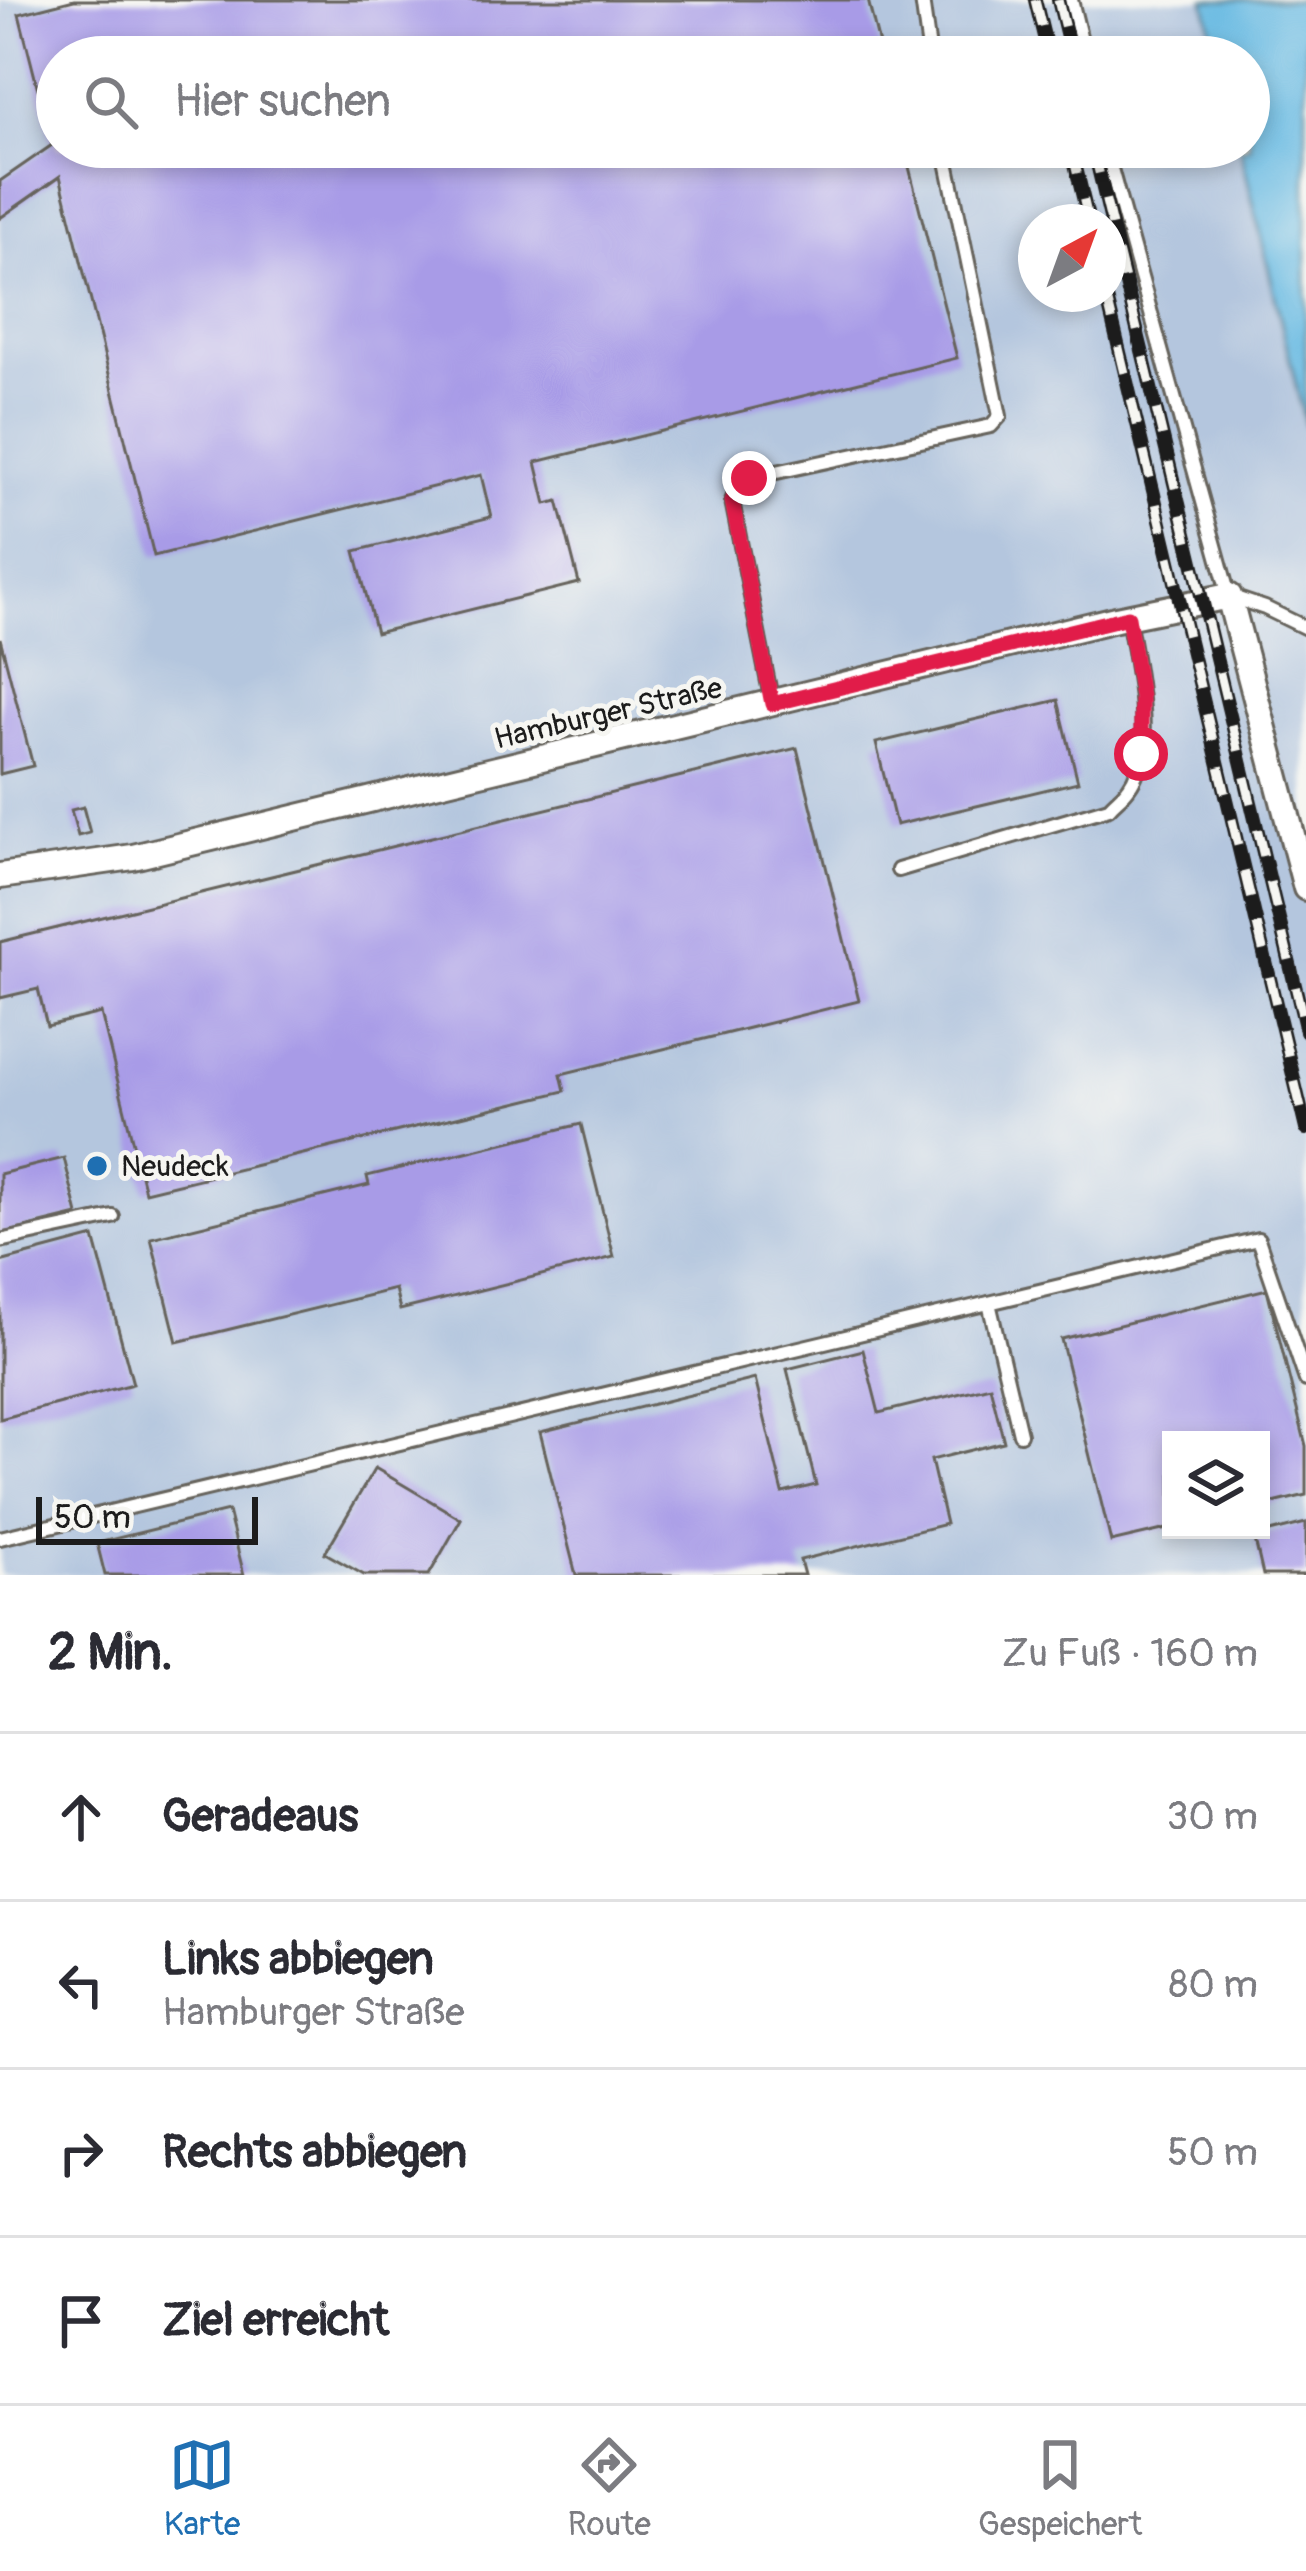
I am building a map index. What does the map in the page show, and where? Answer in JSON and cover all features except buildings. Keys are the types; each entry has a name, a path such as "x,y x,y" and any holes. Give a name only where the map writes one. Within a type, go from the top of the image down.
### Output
{"street":[{"name":"Hamburger Straße","path":"0,876 133,857 1228,596"},
{"path":"1228,596 1306,888"}],"lane":[{"path":"922,0 927,36"},
{"path":"1072,0 1080,36"},
{"path":"772,704 732,501 737,487 749,478 991,426 1000,416 948,168"},
{"path":"1112,168 1228,596 1306,628"},
{"path":"898,870 1108,808 1132,785 1141,754 1141,697 1128,617"},
{"path":"0,1241 112,1217"},
{"path":"0,1538 1258,1239 1306,1380"},
{"path":"989,1303 1019,1434"}],"shaded area":[{"path":"0,0 1205,0 1213,36 36,36 36,168 1245,168 1306,428 1306,1575 0,1575"}],"water":[{"path":"1205,0 1306,0 1306,428 1245,168 1270,168 1270,36 1213,36"}],"railway":[{"path":"1035,0 1044,36"},
{"path":"1058,0 1067,36"},
{"path":"1076,168 1085,204"},
{"path":"1098,168 1306,1031"},
{"path":"1110,312 1306,1129"}],"place":[{"name":"Neudeck","path":"97,1166"}],"route":[{"path":"749,478 737,487 732,501 772,704 1128,617 1141,697 1141,754"}]}
